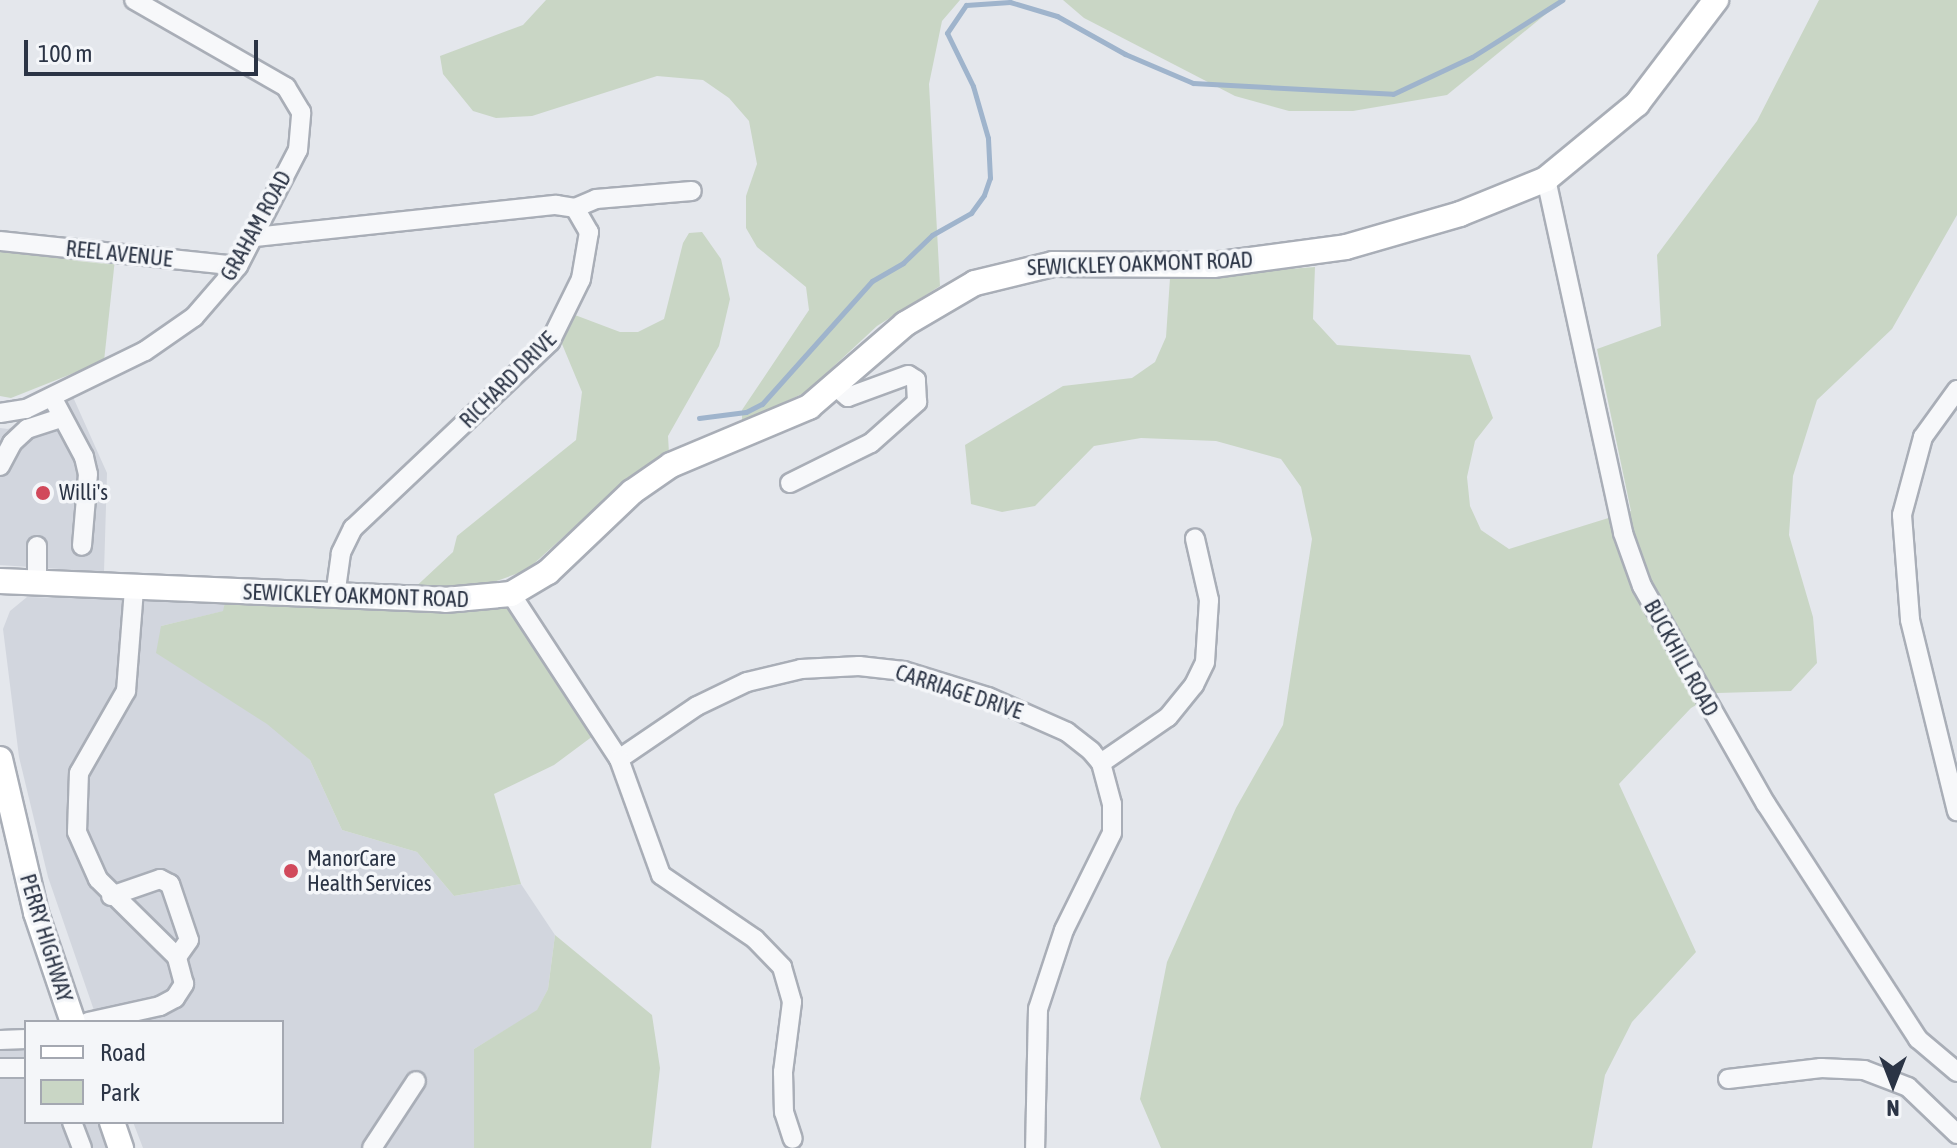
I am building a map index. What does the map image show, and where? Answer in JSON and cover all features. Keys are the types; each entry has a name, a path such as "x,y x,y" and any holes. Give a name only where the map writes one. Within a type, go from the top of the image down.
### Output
{"main road":[{"name":"SEWICKLEY OAKMONT ROAD","path":"0,581 134,589 465,600 511,594 548,572 632,492 671,465 778,424 835,386 923,311 957,291 1008,272 1053,264 1213,265 1331,250 1460,214 1546,179 1637,104 1716,0"},
{"name":"PERRY HIGHWAY","path":"0,759 25,874 72,1020"},
{"path":"113,1124 121,1148"}],"street":[{"name":"GRAHAM ROAD","path":"0,413 14,413 52,397 179,329 238,266 298,150 302,122 298,103 278,81 191,38 134,0"},
{"name":"BUCKHILL ROAD","path":"1546,179 1623,533 1642,586 1722,735 1781,828 1918,1039 1957,1072"},
{"path":"255,237 556,205 575,208 596,199 692,191"},
{"name":"RICHARD DRIVE","path":"335,596 341,553 353,528 557,332 588,255 587,224 575,208"},
{"name":"REEL AVENUE","path":"0,241 238,266"},
{"path":"790,483 871,443 917,402 916,380 908,375 848,397 835,386"},
{"path":"1957,390 1932,420 1915,459 1902,515 1902,545 1919,666 1957,811"},
{"path":"52,397 60,418 84,457 88,474 82,546"},
{"path":"0,466 12,443 27,429 60,418"},
{"path":"1035,1148 1038,1009 1064,930 1112,833 1112,804 1101,763 1168,717 1194,685 1205,662 1209,600 1195,539"},
{"path":"37,546 37,585"},
{"path":"95,1020 175,998 185,977 177,957 111,896 84,857 76,802 79,773 126,691 134,589"},
{"path":"511,594 619,759 661,875 755,939 782,967 792,1002 783,1072 784,1112 793,1139"},
{"name":"CARRIAGE DRIVE","path":"619,759 697,706 747,682 801,669 859,666 904,671 988,697 1067,732 1101,763"},
{"path":"111,896 160,879 170,884 189,940 177,957"},
{"path":"0,1040 24,1039"},
{"path":"0,1068 24,1068"},
{"path":"1728,1079 1821,1068 1864,1070 1908,1087 1957,1134"},
{"path":"372,1148 416,1081"},
{"path":"73,1124 82,1148"}],"shaded area":[{"path":"73,397 107,473 104,572 0,565 0,428 8,429"},
{"path":"27,597 225,602 224,611 161,626 310,760 342,830 417,852 454,896 521,884 555,935 548,989 537,1011 474,1049 474,1148 143,1148 134,1124 284,1124 284,1020 97,1020 48,877 19,757 3,629 10,611"},
{"path":"24,1039 24,1124 113,1124 121,1148 0,1148 0,1040"}],"green space":[{"path":"546,0 960,0 942,21 929,84 940,286 877,326 806,392 742,422 742,410 809,310 806,287 757,247 746,228 746,196 757,164 749,121 729,98 703,80 657,76 532,116 496,118 473,111 443,74 440,56 523,25"},
{"path":"1063,0 1563,0 1447,95 1353,111 1289,111 1235,96 1084,18"},
{"path":"1819,0 1957,0 1957,215 1892,329 1817,400 1793,476 1789,535 1813,617 1817,663 1791,691 1717,693 1691,708 1619,784 1696,952 1632,1022 1605,1075 1592,1148 1161,1148 1140,1099 1167,962 1236,808 1283,725 1312,539 1301,487 1281,459 1216,441 1141,438 1094,446 1035,506 1002,512 971,504 965,445 1063,386 1132,378 1155,362 1166,337 1170,278 1315,267 1313,319 1337,345 1470,355 1493,418 1475,441 1467,477 1470,506 1481,530 1509,549 1631,511 1597,349 1661,326 1657,255 1757,121"},
{"path":"702,232 721,259 730,299 719,346 668,436 669,453 627,479 527,570 491,583 593,736 554,765 494,794 521,884 454,896 417,852 342,830 310,760 267,724 156,653 161,626 223,611 225,602 394,607 453,552 457,536 576,440 582,392 557,332 567,312 620,332 638,332 664,319 683,243 689,233"},
{"path":"8,246 115,259 104,361 11,398 0,396 0,251"},
{"path":"555,935 652,1015 660,1068 651,1148 474,1148 474,1049 537,1010 548,989"}],"waterway":[{"path":"699,418 746,412 762,404 872,281 903,263 932,235 971,213 984,195 990,178 988,138 973,86 947,33 966,5 1010,2 1057,16 1125,54 1193,83 1393,94 1472,57 1562,0"}],"place":[{"name":"Willi's","path":"43,493"},
{"name":"ManorCare Health Services","path":"291,871"}]}
